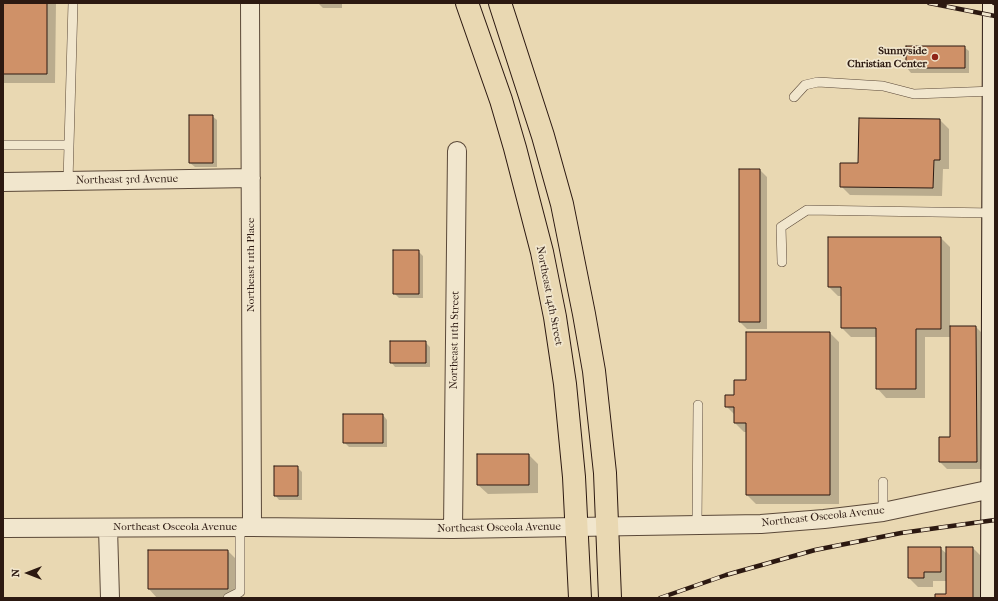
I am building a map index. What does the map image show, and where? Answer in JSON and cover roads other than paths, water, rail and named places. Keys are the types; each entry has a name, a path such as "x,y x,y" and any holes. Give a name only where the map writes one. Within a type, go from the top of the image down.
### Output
{"main road":[{"name":"Northeast 14th Street","path":"467,3 501,100 530,201 555,317 565,384 578,527 580,598"},
{"path":"500,3 543,136 573,253 594,371 605,473 610,598"}],"street":[{"name":"Northeast 11th Place","path":"246,527 251,178 250,3"},
{"path":"992,598 992,489 994,428 994,3"},
{"name":"Northeast 11th Street","path":"452,529 457,151"},
{"name":"Northeast 3rd Avenue","path":"3,182 251,178"},
{"name":"Northeast Osceola Avenue","path":"3,528 246,527 452,529 761,524 883,512 992,489"},
{"path":"108,528 110,598"}],"lane":[{"path":"68,181 73,3"},
{"path":"794,96 805,85 818,82 883,86 914,94 994,91"},
{"path":"3,145 69,145"},
{"path":"782,262 781,227 807,210 994,213"},
{"path":"696,525 698,405"},
{"path":"883,482 883,512"},
{"path":"228,598 240,592 246,527"}],"railway":[{"path":"929,3 995,16"},
{"path":"660,598 726,575 815,550 901,533 995,520"}],"place":[{"name":"Sunnyside Christian Center","path":"935,57"}]}
